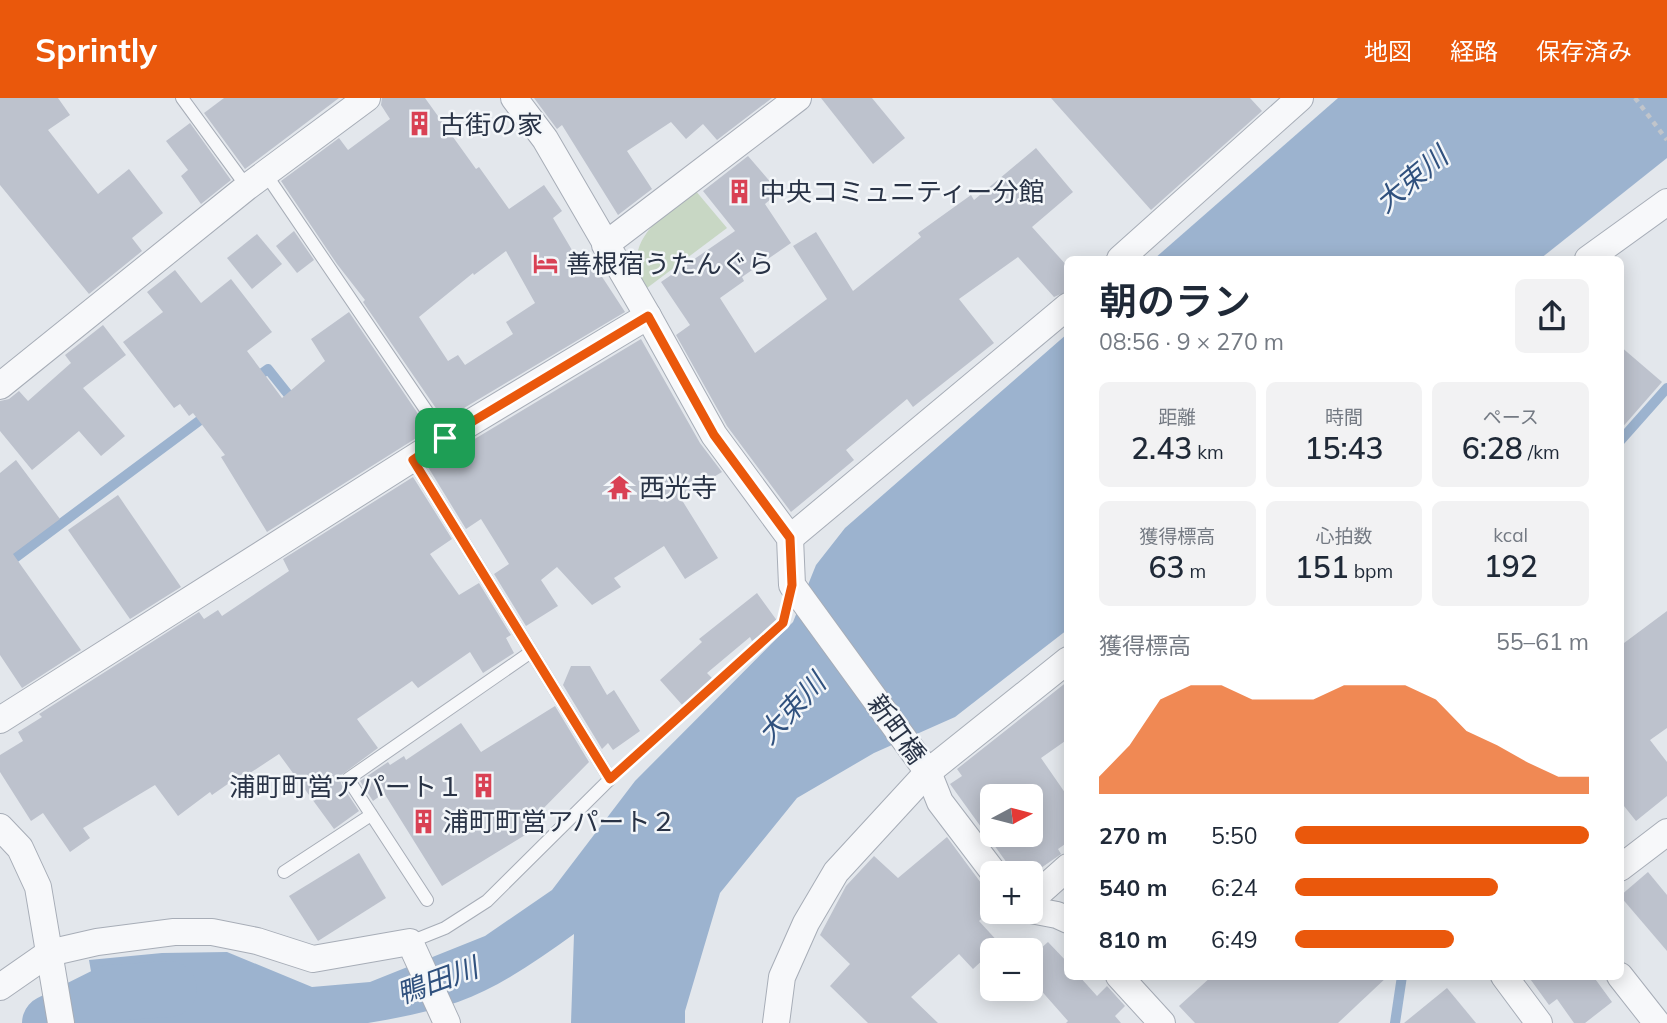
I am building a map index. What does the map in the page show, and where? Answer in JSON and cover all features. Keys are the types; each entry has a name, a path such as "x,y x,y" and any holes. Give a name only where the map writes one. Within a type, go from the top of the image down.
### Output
{"street":[{"path":"0,386 256,180 367,98"},
{"path":"514,98 545,139 714,435 790,538 792,585"},
{"path":"606,246 798,98"},
{"path":"1123,256 1300,98"},
{"path":"1592,256 1667,202"},
{"path":"790,538 1064,309"},
{"path":"0,720 445,438 648,316"},
{"name":"新町橋","path":"792,585 928,772 940,802 985,861"},
{"path":"776,1023 782,977 806,923 836,872 928,772 1064,663"},
{"path":"0,827 20,848 38,887 61,1023"},
{"path":"1624,865 1667,832"},
{"path":"1043,889 1064,871"},
{"path":"1043,912 1064,918"},
{"path":"0,987 49,953 97,942 174,932 212,932 257,941 313,959 410,942 447,1023"},
{"path":"1123,980 1162,1023"},
{"path":"1507,980 1539,1023"},
{"path":"1623,980 1657,1023"}],"lane":[{"path":"183,98 256,180 445,438"},
{"path":"410,942 445,928 487,901 610,779 413,460"},
{"path":"427,900 348,779 531,652"},
{"path":"284,872 372,815"}],"path":[{"path":"1634,98 1667,140"},
{"path":"610,779 783,623 792,585"}],"green space":[{"path":"695,190 727,228 647,288 637,268 641,243 655,223"}],"water":[{"name":"大束川","path":"1338,98 1667,98 1667,158 1544,256 1157,256"},
{"name":"大束川","path":"1064,337 1064,632 955,717 874,753 797,798 720,893 685,1011 685,1023 571,1023 574,934 518,972 474,996 436,1009 391,1019 368,1023 100,1023 89,960 162,953 227,952 312,987 370,982 485,936 552,890 635,781 793,622 816,565 845,528"}],"building":[{"path":"0,98 58,98 70,115 48,130 98,194 129,169 163,213 132,238 142,251 89,294 0,185"},
{"path":"224,98 339,98 245,169 204,113"},
{"path":"382,98 425,98 476,169 479,167 509,209 544,185 562,211 553,218 585,272 595,266 625,312 444,420 363,302 365,300 337,264 281,181 339,138 348,150 390,119 381,105","holes":["506,251 535,303 506,322 513,334 465,365 458,355 448,361 419,317 473,273 474,275"]},
{"path":"534,98 772,98 717,140 703,124 686,139 671,122 627,151 652,189 618,215 562,125 557,129"},
{"path":"821,98 872,98 905,138 873,164"},
{"path":"1051,98 1250,98 1262,111 1151,210"},
{"path":"190,123 231,180 201,204 181,176 188,170 166,141"},
{"path":"1036,148 1073,192 1032,227 1064,263 1064,293 1054,297 1018,257 959,299 994,343 913,407 907,399 846,450 854,460 791,512 727,426 676,335 690,325 661,282 735,231 703,191 748,156 779,192 765,204 791,243 742,277 744,281 720,298 755,353 827,299 793,246 816,232 853,291 921,237 918,233 971,195 974,200"},
{"path":"294,231 314,260 297,273 276,246"},
{"path":"257,234 282,264 252,289 227,258"},
{"path":"175,270 201,303 231,279 272,332 247,351 282,398 325,361 311,339 349,312 429,430 267,532 221,457 225,455 193,413 189,416 180,404 174,408 123,342 163,312 147,292"},
{"path":"103,325 126,355 83,388 125,436 101,456 79,431 32,470 0,431 0,401 9,399 19,391 28,401 71,363 65,355"},
{"name":"西光寺","path":"641,339 700,443 722,472 680,497 718,558 685,579 664,546 614,578 621,587 592,605 557,567 541,580 558,606 526,626 494,574 509,564 481,519 466,529 428,467"},
{"path":"1624,349 1662,382 1624,425"},
{"path":"16,460 60,519 13,554 81,650 22,688 0,655 0,473"},
{"path":"413,477 452,539 430,554 459,595 479,583 511,635 506,638 514,653 483,673 470,652 418,688 412,681 357,719 378,748 340,776 341,784 359,811 334,829 279,754 247,775 245,772 212,795 210,792 178,816 155,785 83,828 90,838 70,852 43,813 31,821 0,772 0,755 23,741 18,732 42,717 39,714 199,612 204,619 218,610 222,616 289,571 283,559"},
{"path":"118,495 181,587 130,619 68,530"},
{"path":"757,593 778,622 752,641 750,637 707,673 714,680 684,707 660,680 702,642 699,639"},
{"path":"1667,611 1667,728 1650,740 1667,762 1667,796 1636,821 1624,806 1624,643"},
{"path":"571,666 590,666 607,695 614,690 640,731 613,750 608,743 602,749 563,685"},
{"path":"1064,684 1064,742 1041,758 1064,791 1064,845 1058,849 1061,854 1043,867 1043,861 1006,861 995,847 1043,847 1043,784 980,784 980,826 950,784 962,776 957,769"},
{"path":"555,706 589,762 530,822 535,829 442,886 384,793 373,801 360,781 388,762 390,765 404,756 406,760 461,723 481,752"},
{"path":"947,837 980,882 979,921 995,938 980,938 980,963 973,969 959,954 911,997 938,1023 868,1023 830,986 850,964 820,935 846,886 874,856 898,878"},
{"path":"359,853 386,898 318,941 289,896"},
{"path":"1648,872 1667,895 1667,951 1624,901 1624,893"},
{"path":"1048,942 1064,959 1064,980 1083,980 1097,996 1107,986 1125,1006 1115,1016 1121,1023 1066,1023 1068,1021 1043,993 1043,946"},
{"path":"1208,980 1384,980 1338,1023 1195,1023 1179,1006"},
{"path":"1531,980 1596,980 1612,1002 1585,1023 1574,1023 1557,999 1549,1005"},
{"path":"1447,988 1476,1023 1404,1023"}],"waterway":[{"path":"253,380 268,369 295,403"},
{"path":"1624,436 1667,388"},
{"path":"0,569 207,415"},
{"path":"1395,1023 1401,980"},
{"name":"鴨田川","path":"50,1023 110,993 169,989"}],"place":[{"name":"古街の家","path":"419,124"},
{"name":"中央コミュニティー分館","path":"740,191"},
{"name":"善根宿うたんぐら","path":"546,263"},
{"name":"西光寺","path":"619,487"},
{"name":"浦町町営アパート１","path":"483,786"},
{"name":"浦町町営アパート２","path":"423,821"}],"route":[{"path":"648,316 714,435 790,538 792,585 783,623 610,779 413,460 445,438 648,316"}]}
